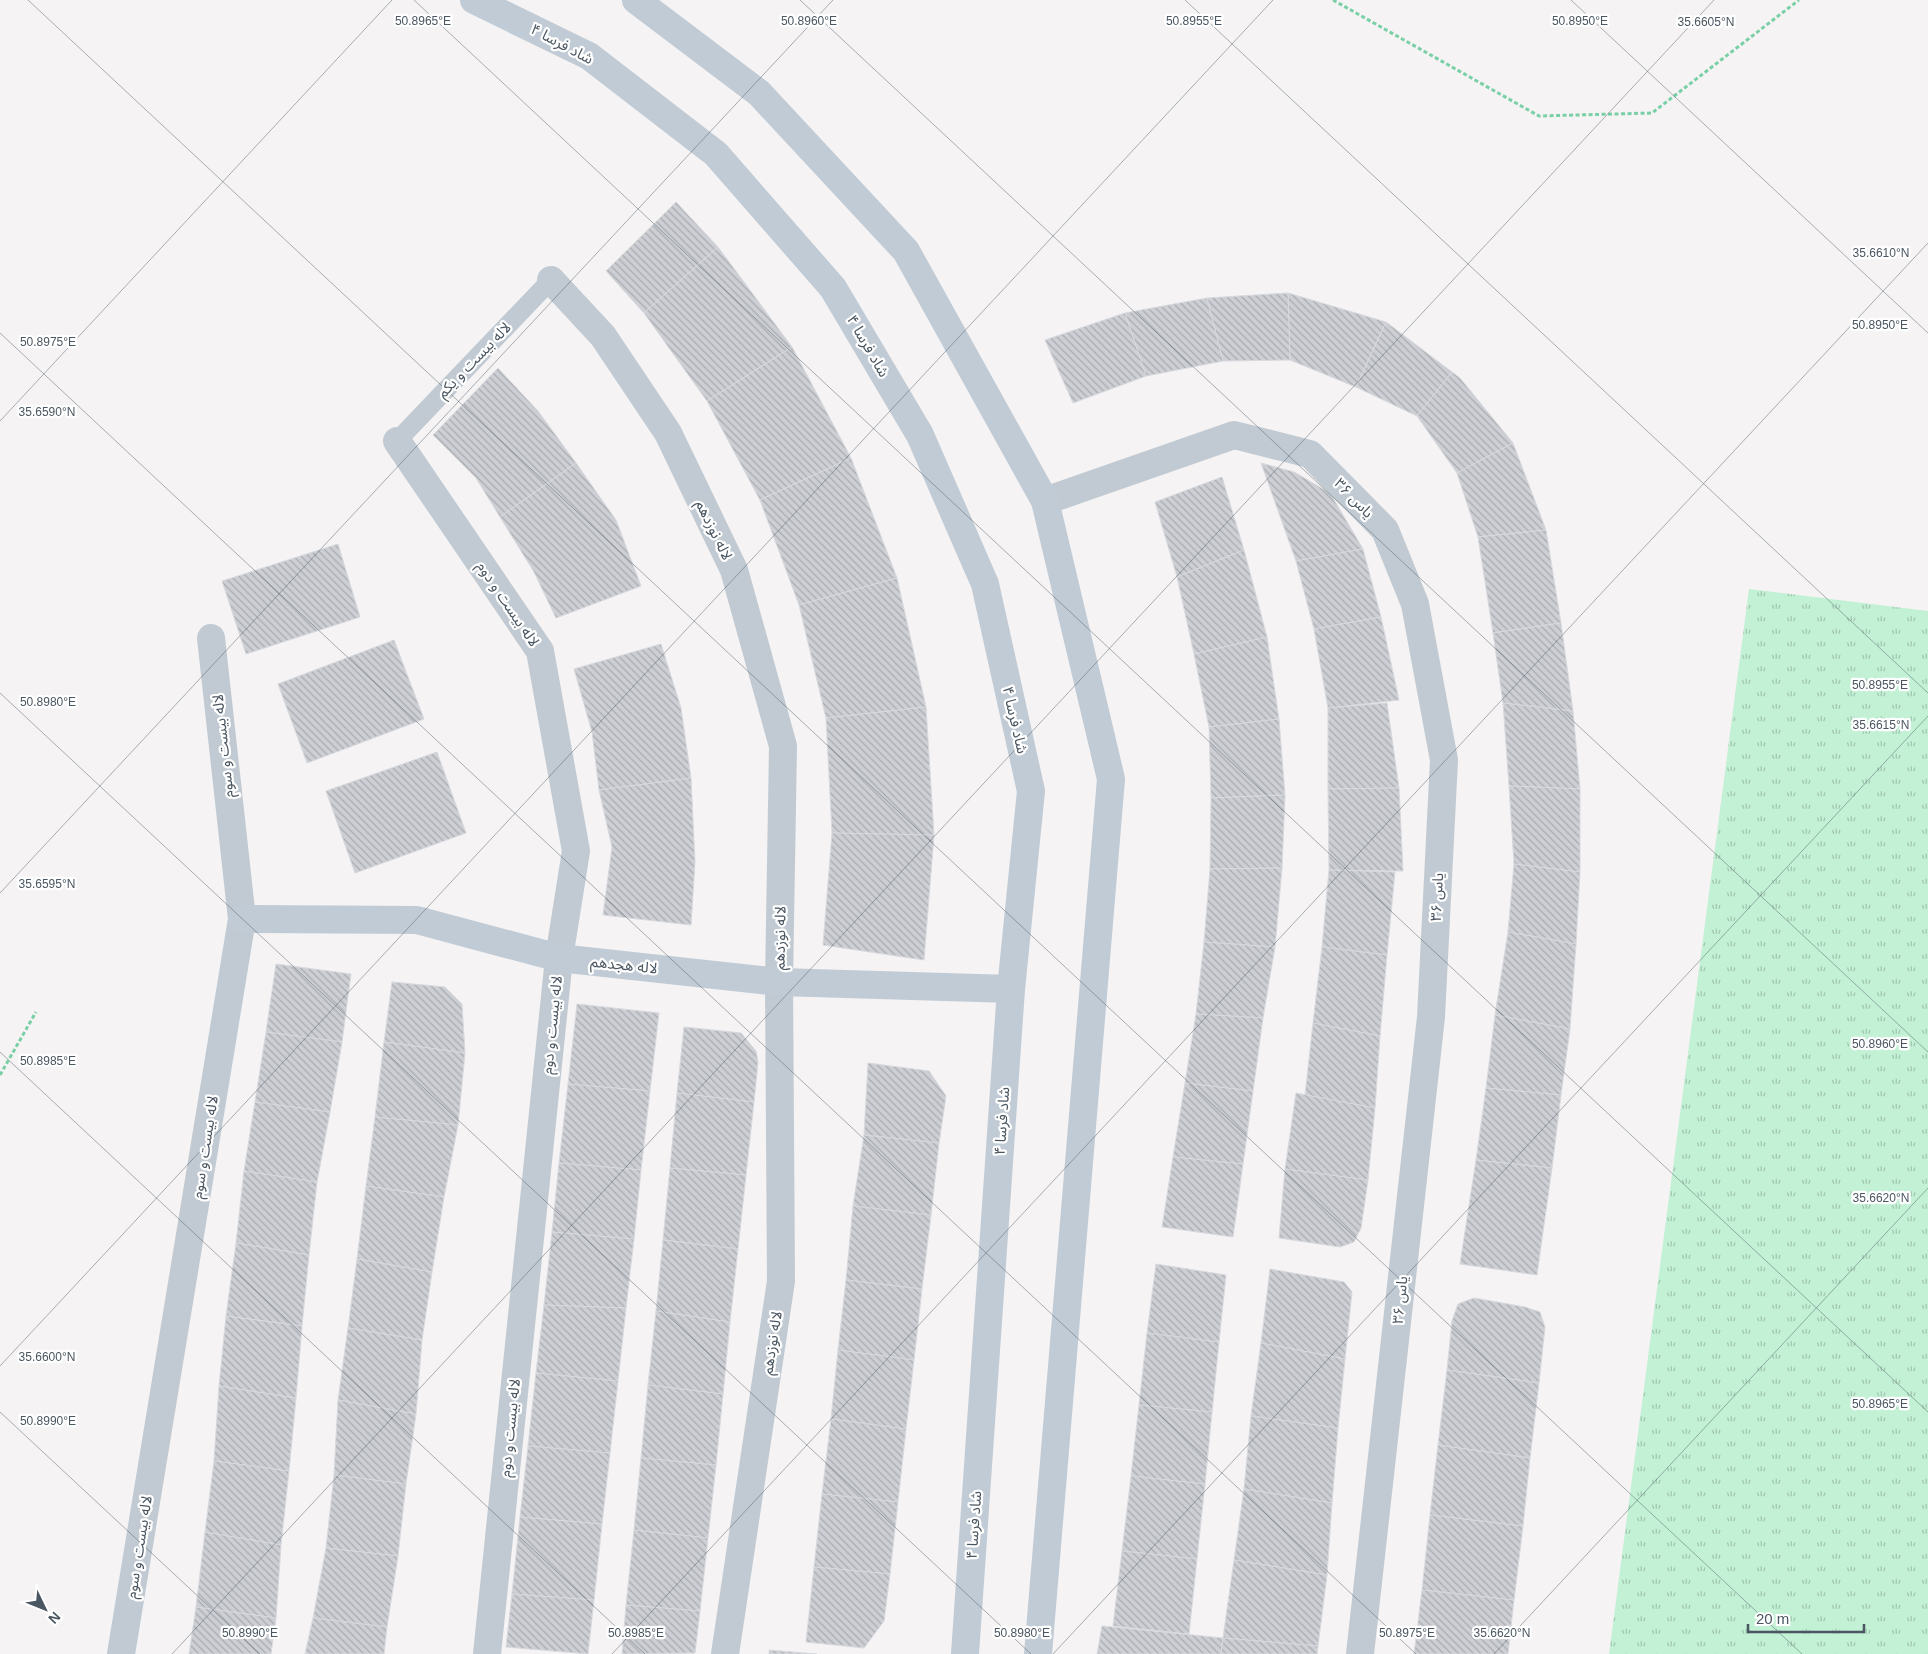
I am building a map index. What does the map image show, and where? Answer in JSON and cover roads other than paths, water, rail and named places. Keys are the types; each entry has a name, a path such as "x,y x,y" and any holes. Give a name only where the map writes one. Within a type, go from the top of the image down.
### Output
{"street":[{"name":"شاد فرسا ۴","path":"474,0 589,56 716,154 833,288 920,435 985,584 1031,791 1011,989 965,1654"},
{"path":"636,0 759,93 906,251 1045,501 1111,779 1038,1654"},
{"name":"لاله نوزدهم","path":"552,280 603,336 668,434 734,570 783,746 780,982 781,1281 725,1654"},
{"name":"یاس ۳۶","path":"1045,501 1234,435 1310,454 1385,530 1415,604 1444,760 1431,1017 1360,1654"},
{"name":"لاله بیست و دوم","path":"397,441 540,651 576,851 559,958 487,1654"},
{"name":"لاله بیست و سوم","path":"121,1654 242,919 211,638"},
{"name":"لاله هجدهم","path":"242,919 417,920 559,958 780,982 1011,989"}],"lane":[{"name":"لاله بیست و یکم","path":"397,441 552,280"}]}
